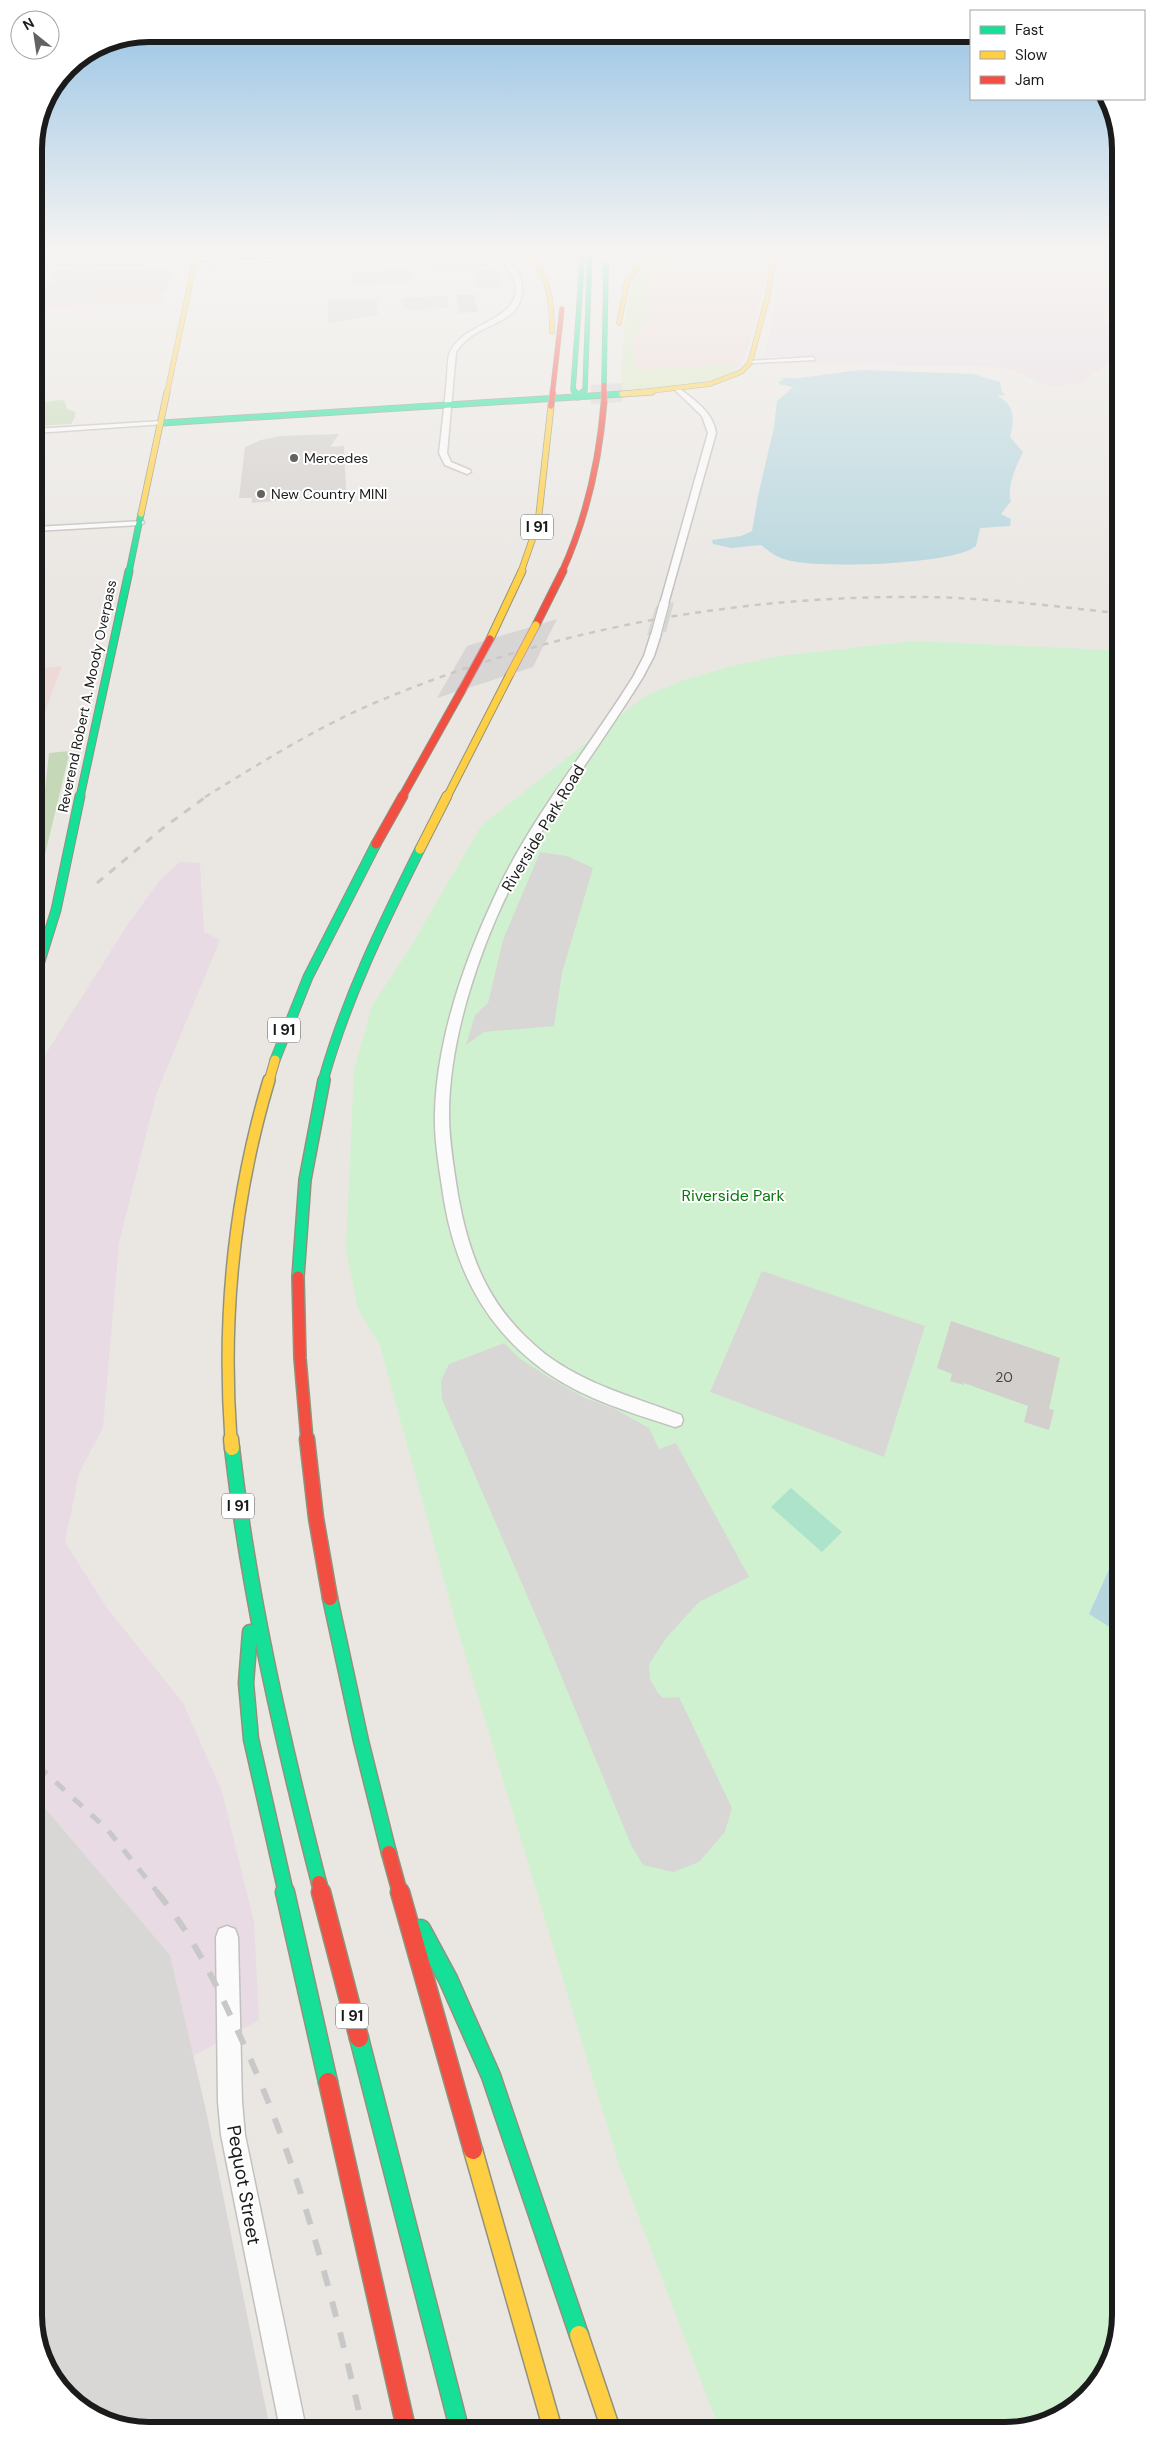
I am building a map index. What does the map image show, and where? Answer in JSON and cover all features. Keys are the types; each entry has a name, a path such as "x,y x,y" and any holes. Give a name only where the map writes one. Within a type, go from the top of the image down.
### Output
{"main road":[{"name":"Reverend Robert A. Moody Overpass","path":"43,953 56,910 174,366"},
{"name":"I 91","path":"457,2421 290,1776 253,1601 237,1502 231,1441 229,1362 235,1251 241,1202 254,1136 277,1050 308,970 326,932 462,690 517,585 536,530 542,499 555,366"},
{"path":"575,366 573,390 578,397"},
{"path":"578,397 584,390 585,366"},
{"name":"I 91","path":"550,2421 400,1896 349,1692 310,1489 303,1426 298,1338 298,1270 301,1208 312,1135 323,1080 352,990 376,934 572,554 591,500 602,455 604,366"},
{"path":"162,423 678,390 725,380 742,371 747,366"},
{"path":"253,1601 246,1683 251,1739 404,2421"},
{"path":"400,1896 448,1979 491,2076 608,2422"}],"street":[{"path":"451,366 446,405 443,454 448,464 467,472"},
{"name":"Riverside Park Road","path":"675,1420 602,1395 566,1377 530,1351 494,1313 474,1284 460,1242 446,1162 442,1112 446,1070 457,1020 483,940 501,895 538,830 643,670 656,634 712,433 711,423 707,416 678,390"},
{"path":"43,431 162,423"},
{"path":"43,528 140,522"},
{"name":"Pequot Street","path":"227,1937 233,2135 291,2421"}],"shaded area":[{"path":"635,366 708,366 635,370"},
{"path":"946,366 1106,366 1089,376 1085,382 1050,387 1012,370 993,367"},
{"path":"62,666 43,722 43,668"},
{"path":"540,852 567,856 593,868 562,973 554,1026 484,1032 466,1045 475,1015 488,1003 503,940"},
{"path":"180,862 200,863 204,932 220,940 157,1092 119,1243 103,1428 79,1473 65,1542 107,1608 183,1703 222,1791 254,1922 259,2020 193,2056 170,1955 42,1805 43,1059 126,927 159,881"},
{"path":"762,1271 925,1326 884,1457 710,1392"},
{"path":"504,1343 518,1357 548,1377 585,1398 615,1409 649,1428 659,1449 676,1443 749,1577 699,1602 667,1637 649,1664 650,1679 658,1693 663,1698 679,1697 732,1808 725,1832 699,1862 673,1872 643,1865 632,1847 545,1637 442,1399 441,1381 449,1364"},
{"path":"42,1805 170,1955 207,2115 268,2421 143,2421 115,2416 84,2399 65,2380 48,2349 43,2328"}],"green space":[{"path":"622,366 635,366 635,370 708,366 739,367 723,376 695,384 666,388 622,390"},
{"path":"64,400 67,409 75,412 75,417 71,424 43,426 43,403"},
{"name":"Riverside Park","path":"1112,623 1112,1562 1089,1613 1112,1628 1112,2321 1107,2349 1094,2374 1076,2395 1059,2407 1040,2416 1026,2419 1006,2422 716,2422 619,2165 458,1631 380,1346 358,1309 346,1250 354,1070 372,1006 408,951 481,826 645,696 684,680 728,667 779,656 913,641 1111,650"},
{"path":"70,751 43,864 43,800 49,753"},
{"path":"791,1488 842,1532 822,1552 771,1507"}],"water":[{"path":"866,370 973,374 1000,382 1002,392 1006,395 997,396 1007,403 1013,418 1010,437 1023,452 1011,483 1011,501 1001,514 1011,519 1010,526 980,528 976,546 963,552 941,557 884,564 803,563 787,560 772,554 761,545 731,548 713,544 712,540 741,536 752,531 774,427 777,401 793,387 779,384 779,381 784,380 781,378 799,378"},
{"path":"1112,1563 1112,1629 1089,1614"}],"pier":[{"path":"622,383 622,402 591,404 591,385"},
{"path":"674,602 666,632 647,635 656,606"},
{"path":"557,619 533,667 437,698 467,646"}],"building":[{"path":"339,434 330,447 344,446 346,490 293,493 293,495 276,496 276,501 252,503 252,498 239,498 245,447 261,440 280,436"},
{"path":"951,1321 1060,1358 1049,1409 1054,1410 1049,1430 1024,1422 1028,1406 964,1383 964,1385 950,1381 952,1374 937,1368"}],"railway":[{"path":"205,797 308,736 372,704 506,655 574,637 643,622 713,610 784,602 855,598 926,597 973,599 1112,613"},
{"path":"97,883 163,828 207,796"},
{"path":"42,1770 107,1829 158,1893"},
{"path":"157,1892 179,1921 208,1969 275,2118 293,2169 324,2272 361,2421"}],"traffic: fast":[{"path":"575,366 573,390 578,397 585,390 586,366"},
{"path":"604,366 604,385"},
{"path":"162,423 622,394"},
{"path":"43,953 56,910 141,514"},
{"path":"275,1060 296,1004 333,923 376,844"},
{"path":"298,1277 301,1213 309,1148 315,1115 331,1052 349,1000 368,956 420,849"},
{"path":"232,1448 238,1503 256,1613 279,1721 319,1883"},
{"path":"330,1598 361,1741 389,1853"},
{"path":"250,1632 246,1683 251,1739 328,2082"},
{"path":"421,1929 448,1979 491,2076 579,2335"},
{"path":"359,2038 457,2421"}],"traffic: slow":[{"path":"141,514 173,366"},
{"path":"622,394 690,388 710,384 727,379 741,372 747,366"},
{"path":"490,639 517,585 538,523 551,406"},
{"path":"510,674 536,625"},
{"path":"420,849 510,674"},
{"path":"232,1448 228,1353 234,1252 250,1152 275,1060"},
{"path":"473,2150 550,2421"},
{"path":"579,2335 608,2422"}],"traffic: jam":[{"path":"553,388 556,366"},
{"path":"604,385 604,403"},
{"path":"551,406 553,388"},
{"path":"536,625 563,570 584,518 597,464 602,435 604,403"},
{"path":"462,690 490,639"},
{"path":"376,844 462,690"},
{"path":"298,1277 300,1358 306,1438 316,1518 330,1598"},
{"path":"389,1853 473,2150"},
{"path":"319,1883 359,2038"},
{"path":"328,2082 404,2421"}],"place":[{"name":"Mercedes","path":"294,458"},
{"name":"New Country MINI","path":"261,494"}]}
